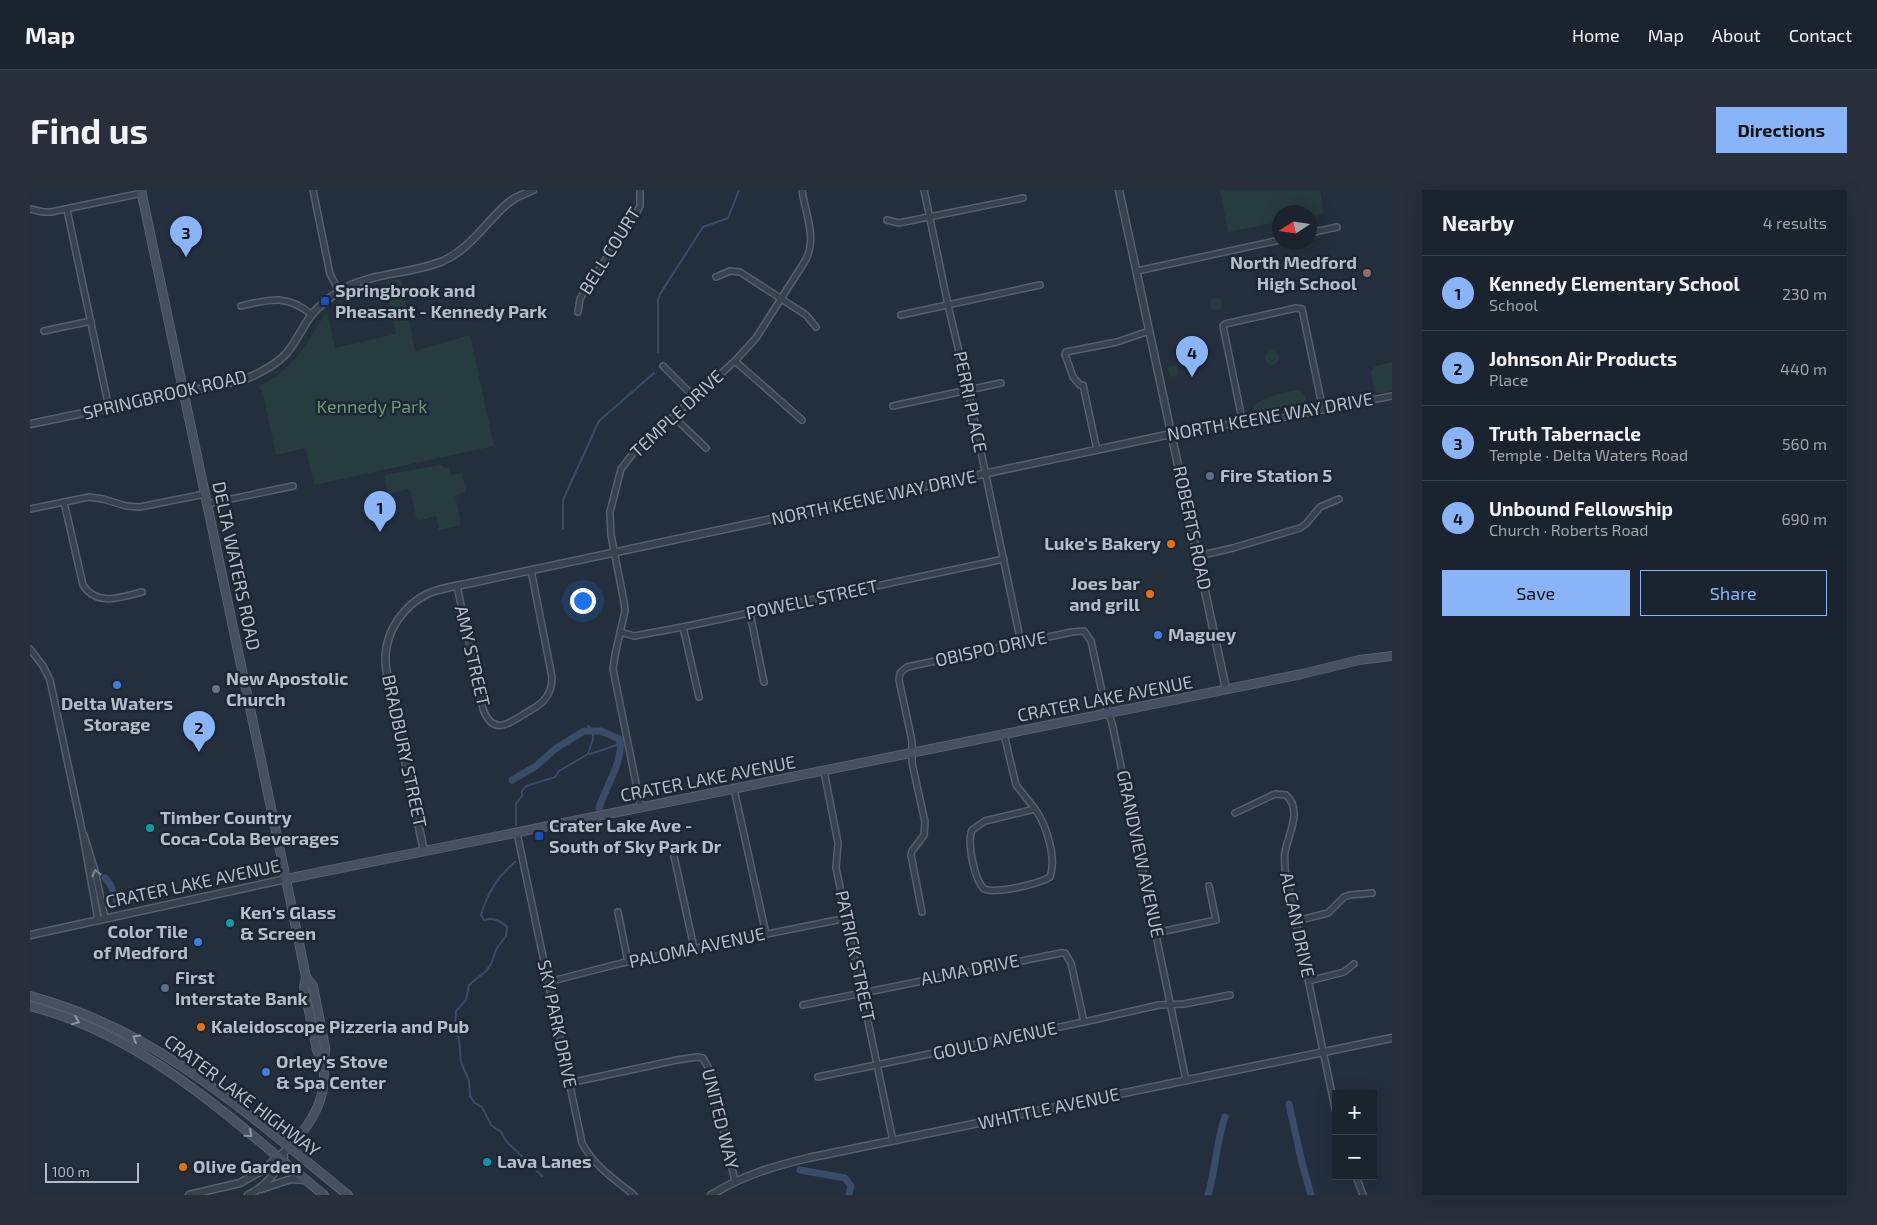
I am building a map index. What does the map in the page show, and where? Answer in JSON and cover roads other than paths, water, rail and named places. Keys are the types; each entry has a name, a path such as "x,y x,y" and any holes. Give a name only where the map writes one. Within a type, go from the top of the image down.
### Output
{"main road":[{"name":"DELTA WATERS ROAD","path":"142,192 306,977 313,986 325,1047 326,1055 323,1062 325,1076 321,1100 310,1122 289,1148"},
{"name":"CRATER LAKE AVENUE","path":"286,880 1312,672 1359,660 1392,656"},
{"name":"CRATER LAKE HIGHWAY","path":"30,996 75,1009 129,1034 180,1064 348,1195"},
{"name":"CRATER LAKE HIGHWAY","path":"30,1006 97,1030 149,1058 196,1090 324,1195"}],"street":[{"path":"313,190 330,274 339,291"},
{"name":"SPRINGBROOK ROAD","path":"30,424 243,380 260,373 285,355 296,342 312,315 325,301 339,291 358,282 432,265 445,260 468,244 508,203 533,190"},
{"name":"BELL COURT","path":"578,312 580,299 637,212 640,206 640,190"},
{"name":"TEMPLE DRIVE","path":"640,808 614,676 613,663 624,602 609,522 615,490 621,469 634,452 735,361 756,338 781,299 805,260 811,246 802,190"},
{"name":"PERRI PLACE","path":"924,190 1021,643"},
{"name":"ROBERTS ROAD","path":"1120,190 1226,689"},
{"path":"30,209 43,212 67,210 142,192"},
{"path":"887,220 899,223 1023,198"},
{"path":"67,210 109,408"},
{"path":"1317,231 1337,227"},
{"path":"1137,271 1272,242"},
{"path":"716,277 730,271 740,272 806,315 816,327"},
{"path":"902,315 1040,285"},
{"path":"241,306 272,299 283,300 294,303 312,315"},
{"path":"1244,424 1223,326 1296,308 1302,309 1323,410"},
{"path":"44,331 91,321"},
{"path":"1097,450 1083,386 1073,377 1065,354 1066,352 1117,342 1149,331"},
{"path":"735,361 802,420"},
{"path":"663,366 695,398"},
{"path":"893,406 1001,383"},
{"name":"NORTH KEENE WAY DRIVE","path":"386,650 396,623 420,598 435,591 1171,434 1213,426 1244,424 1392,396"},
{"path":"674,417 706,448"},
{"path":"207,504 293,486"},
{"path":"30,509 94,497 119,505 140,507 205,494"},
{"path":"1198,556 1234,548 1300,528 1306,524 1320,507 1339,499"},
{"path":"64,502 83,585 86,590 95,596 106,599 142,592"},
{"name":"POWELL STREET","path":"620,632 634,636 684,627 1004,559"},
{"name":"AMY STREET","path":"456,586 484,709 492,725 502,726 510,723 544,701 552,684 531,570"},
{"path":"750,613 764,682"},
{"path":"684,627 699,697"},
{"name":"OBISPO DRIVE","path":"912,753 912,741 900,680 900,672 907,667 1084,631"},
{"name":"GRANDVIEW AVENUE","path":"1084,631 1091,641 1104,701 1114,732 1186,1080"},
{"path":"30,649 43,666 50,680 82,830 98,920"},
{"name":"BRADBURY STREET","path":"386,650 388,680 424,852"},
{"path":"1004,734 1016,785 1035,809 1043,820 1053,864 1050,877 1040,882 996,891 984,889 978,880 970,843 972,830 985,821 1035,809"},
{"path":"912,753 926,830 911,855 922,912"},
{"name":"PATRICK STREET","path":"824,771 838,843 835,862 893,1141"},
{"path":"734,789 766,934"},
{"name":"ALCAN DRIVE","path":"1235,813 1274,794 1282,793 1289,797 1294,821 1285,852 1285,869 1332,1094"},
{"path":"82,830 96,871 105,918"},
{"name":"SKY PARK DRIVE","path":"517,833 582,1143 598,1167 634,1195"},
{"path":"674,856 694,948"},
{"name":"CRATER LAKE AVENUE","path":"30,935 286,880"},
{"path":"1156,933 1216,920 1209,886"},
{"path":"1296,921 1328,913 1344,897 1372,893"},
{"path":"618,912 628,962"},
{"name":"PALOMA AVENUE","path":"548,982 628,962 847,918"},
{"name":"ALMA DRIVE","path":"803,1005 1046,955 1065,953 1071,963 1084,1022"},
{"path":"1309,981 1344,972 1354,964"},
{"name":"GOULD AVENUE","path":"818,1077 1158,1005 1184,1004 1230,995"},
{"name":"WHITTLE AVENUE","path":"711,1195 735,1181 758,1171 808,1158 1392,1038"},
{"name":"UNITED WAY","path":"569,1083 677,1060 703,1058 710,1072 735,1181"},
{"name":"DELTA WATERS ROAD","path":"250,1194 265,1184 289,1148"},
{"name":"DELTA WATERS ROAD","path":"189,1195 240,1183 280,1159"},
{"path":"250,1194 285,1181 306,1180"},
{"path":"1358,1180 1364,1195"}],"waterway":[{"path":"658,352 658,300 660,294 703,227 728,218 739,190"},
{"path":"563,529 563,500 599,421 654,373"},
{"path":"516,825 516,804 526,786 555,777 559,771 588,754 593,739 593,731 588,726"},
{"path":"512,780 536,766 555,749 584,731 601,731 619,739 620,755 599,808"},
{"path":"590,754 620,744"},
{"path":"515,862 503,873 494,886 486,900 481,915 484,920 494,919 505,925 507,927 506,936 497,948 486,971 469,985 466,1000 456,1011 455,1026 459,1040 461,1062 469,1081 470,1096 475,1103 482,1107 491,1125 501,1132 506,1141 542,1176"},
{"path":"105,878 110,884 118,904"},
{"path":"1289,1104 1311,1195"},
{"path":"1208,1195 1225,1117"},
{"path":"800,1170 845,1178 851,1186 849,1195"}],"place":[{"name":"Truth Tabernacle","path":"186,257"},
{"name":"North Medford High School","path":"1367,273"},
{"name":"Springbrook and Pheasant - Kennedy Park","path":"325,301"},
{"name":"Unbound Fellowship","path":"1192,377"},
{"name":"Fire Station 5","path":"1210,476"},
{"name":"Kennedy Elementary School","path":"380,532"},
{"name":"Luke's Bakery","path":"1171,544"},
{"name":"Joes bar and grill","path":"1150,594"},
{"name":"Maguey","path":"1158,635"},
{"name":"Delta Waters Storage","path":"117,685"},
{"name":"New Apostolic Church","path":"216,689"},
{"name":"Johnson Air Products","path":"199,752"},
{"name":"Timber Country Coca-Cola Beverages","path":"150,828"},
{"name":"Crater Lake Ave - South of Sky Park Dr","path":"539,836"},
{"name":"Ken's Glass & Screen","path":"230,923"},
{"name":"Color Tile of Medford","path":"198,942"},
{"name":"First Interstate Bank","path":"165,988"},
{"name":"Kaleidoscope Pizzeria and Pub","path":"201,1027"},
{"name":"Orley's Stove & Spa Center","path":"266,1072"},
{"name":"Lava Lanes","path":"487,1162"},
{"name":"Olive Garden","path":"183,1167"}],"park label":[{"name":"Kennedy Park","path":"372,407"}]}
